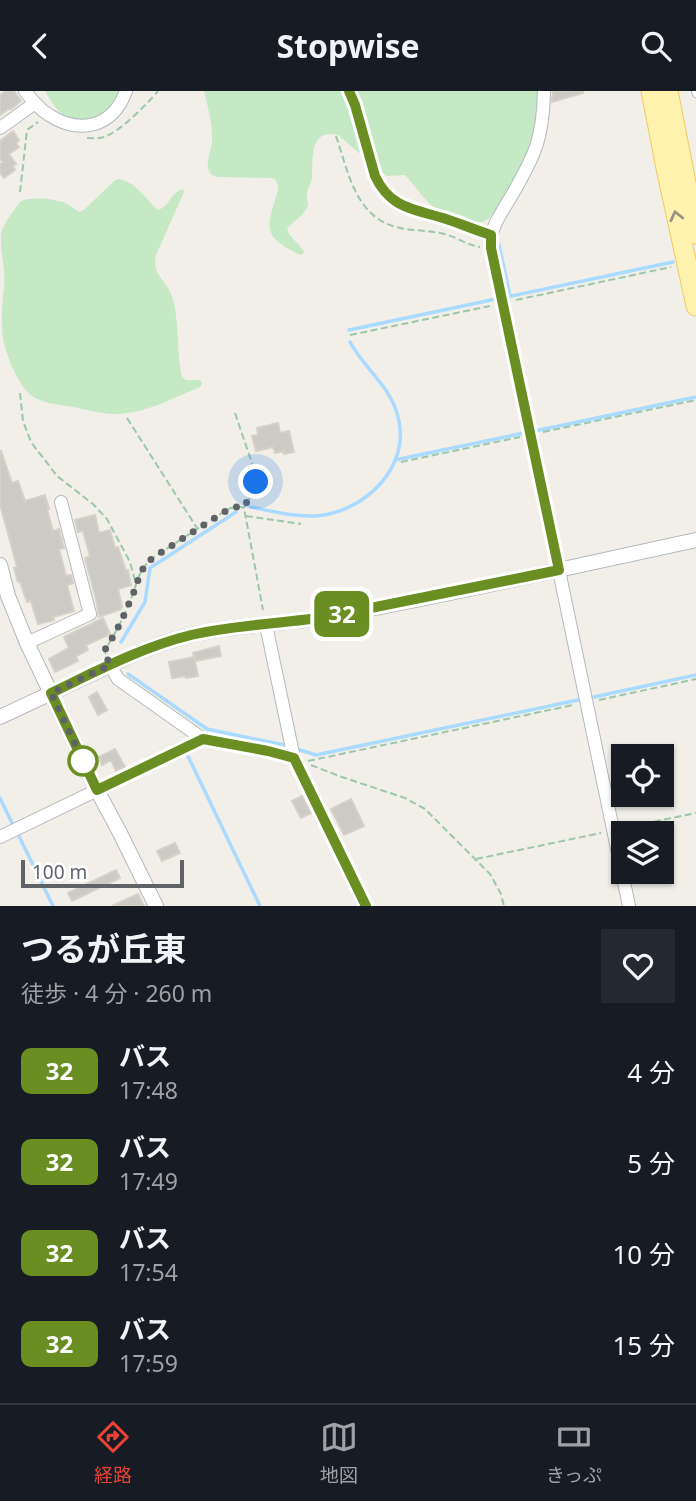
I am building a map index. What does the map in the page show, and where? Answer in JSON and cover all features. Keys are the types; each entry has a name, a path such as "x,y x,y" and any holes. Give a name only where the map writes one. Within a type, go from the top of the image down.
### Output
{"main road":[{"path":"651,91 696,306"},
{"path":"668,91 696,234"}],"street":[{"path":"25,91 49,115 74,126 105,120 120,106 126,91"},
{"path":"349,91 375,176 387,195 405,208 491,235"},
{"path":"544,91 543,122 535,152 495,225 491,235 491,248 612,821"},
{"path":"0,128 35,103"},
{"path":"27,643 90,614 61,502"},
{"path":"0,717 110,665 152,647 191,635 297,622 364,610 696,540"},
{"path":"0,565 8,596 27,643 156,906"},
{"path":"266,625 294,758 366,906"},
{"path":"110,665 118,679 203,739 294,758"},
{"path":"0,837 203,739"},
{"path":"625,884 629,906"}],"path":[{"path":"350,335 687,264"},
{"path":"20,393 23,421 32,442 57,476 93,504 107,519 130,562 136,584"},
{"path":"401,462 696,400"},
{"path":"235,413 256,475 255,488 244,507 266,625"},
{"path":"127,418 198,529"},
{"path":"110,665 104,651 148,561 228,509 244,507"},
{"path":"245,516 301,524"},
{"path":"504,906 496,884 434,817 415,803 304,762 696,679"},
{"path":"657,821 696,813"},
{"path":"475,860 611,831"}],"green space":[{"path":"45,91 123,91 111,112 85,123 60,113"},
{"path":"204,91 540,91 531,150 493,216 478,223 465,222 444,214 427,201 405,175 387,176 338,135 322,136 314,147 312,178 307,195 308,206 287,228 304,251 300,255 278,242 270,229 271,213 278,190 275,179 218,177 209,171 212,130"},
{"path":"118,179 130,183 158,210 183,189 155,262 157,272 174,303 182,377 186,380 200,380 202,383 198,388 154,406 114,414 42,401 29,394 21,383 7,353 2,333 4,281 1,234 6,221 24,200 55,200 80,212"}],"building":[{"path":"6,91 14,91 21,101 0,115 0,95"},
{"path":"553,91 583,91 583,93 552,102"},
{"path":"13,131 19,140 16,143 19,147 9,154 16,164 13,166 15,170 4,178 0,173 0,164 3,162 0,160 0,141"},
{"path":"278,423 280,433 289,431 294,452 275,453 273,447 256,451 252,436 258,435 257,428"},
{"path":"1,451 12,483 18,481 25,501 45,495 53,531 59,529 64,548 59,549 66,576 71,575 73,583 67,585 74,611 53,617 54,620 38,624 31,601 27,602 18,582 14,568 17,567 0,504"},
{"path":"95,515 99,533 110,530 115,548 118,547 126,571 128,570 131,585 118,589 121,609 99,617 85,558 90,556 83,531 78,532 75,520"},
{"path":"103,618 110,634 86,645 88,650 76,656 78,661 55,672 49,659 69,648 64,637"},
{"path":"219,646 221,656 195,661 193,653"},
{"path":"194,657 198,676 172,678 169,662"},
{"path":"97,692 107,710 98,715 89,697"},
{"path":"115,749 125,767 116,771 111,760 102,765 99,757"},
{"path":"302,796 311,813 301,818 292,801"},
{"path":"351,799 364,826 344,835 331,809"},
{"path":"175,843 180,853 162,861 157,851"},
{"path":"116,870 120,878 72,901 68,893"},
{"path":"138,894 144,906 112,906"}],"waterway":[{"path":"499,245 510,296"},
{"path":"507,297 673,262"},
{"path":"349,330 496,299"},
{"path":"251,507 299,516 333,513 367,496 381,483 391,468 398,451 400,433 397,413 388,393 350,342"},
{"path":"535,431 696,397"},
{"path":"395,460 524,433"},
{"path":"121,642 145,602 150,568 236,512"},
{"path":"128,674 207,729 284,745"},
{"path":"594,697 696,675"},
{"path":"297,749 316,755 578,700"},
{"path":"186,752 260,906"},
{"path":"0,798 14,827"},
{"path":"17,832 53,906"}],"bus line":[{"name":"32","path":"349,91 375,176 387,195 405,208 491,235 491,248 559,570 331,616 191,635 130,656 51,693 97,790 203,739 294,758 366,906"}],"route":[{"path":"83,761 87,769 51,693 110,665 104,651 131,599 144,565 224,512 233,507 244,507 256,482"}]}
